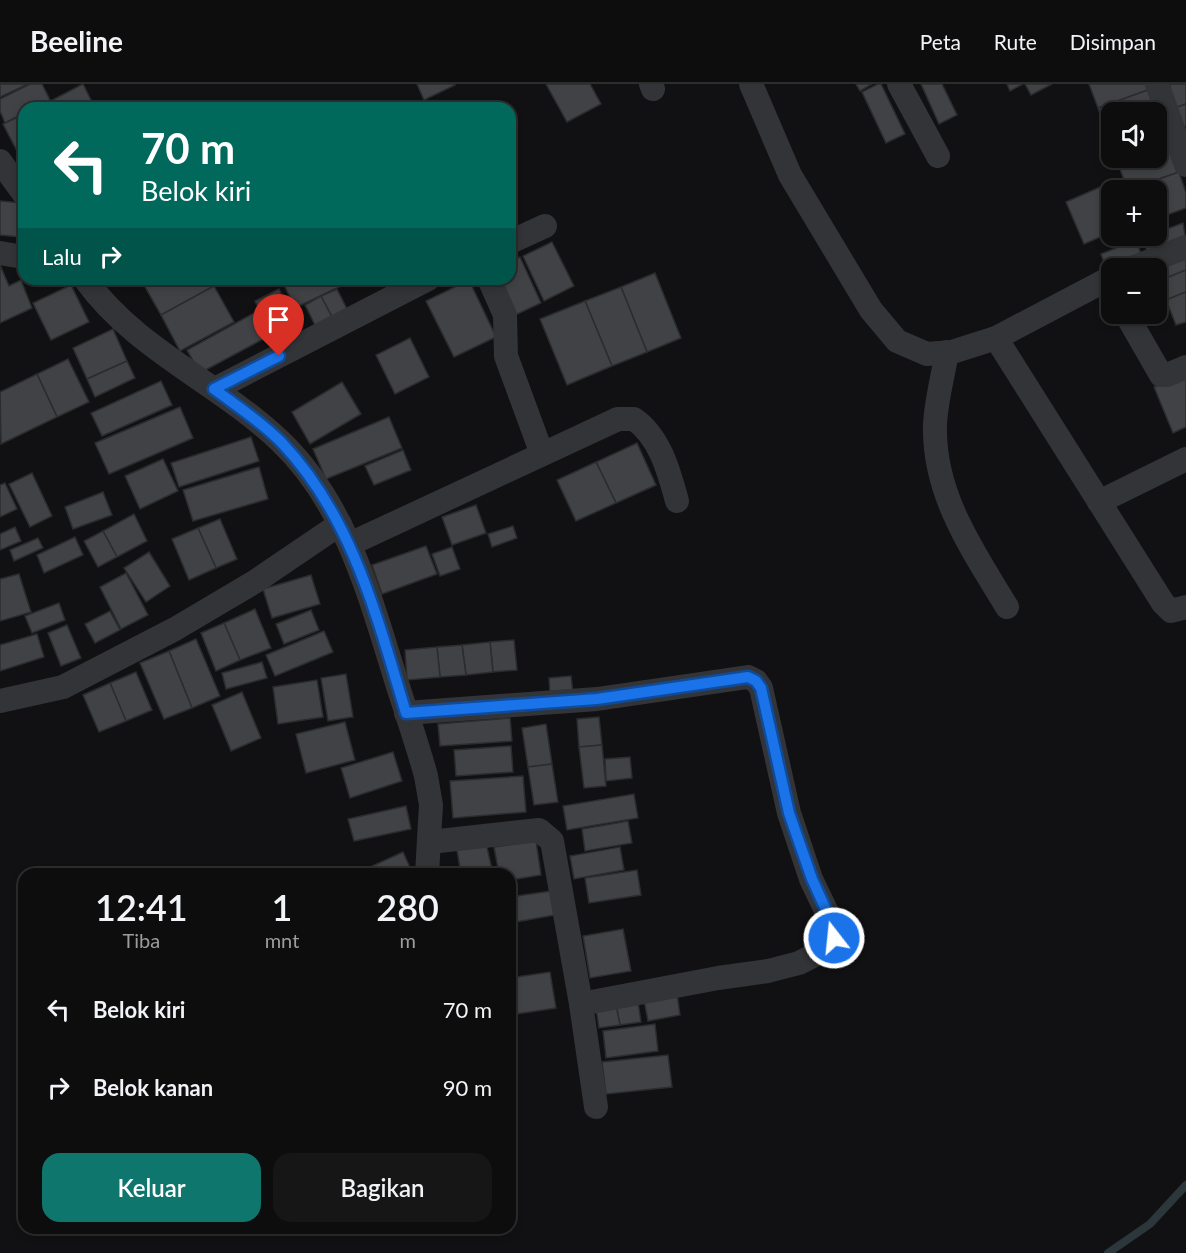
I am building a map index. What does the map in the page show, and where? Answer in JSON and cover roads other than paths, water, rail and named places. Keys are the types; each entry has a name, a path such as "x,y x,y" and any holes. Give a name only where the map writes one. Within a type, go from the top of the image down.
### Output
{"street":[{"path":"751,84 790,175 871,310 897,341 927,354 947,352 996,338 1101,286"},
{"path":"899,84 938,156"},
{"path":"1157,84 1186,165"},
{"path":"0,161 18,186"},
{"path":"516,239 545,226"},
{"path":"1158,258 1186,247"},
{"path":"0,253 18,256"},
{"path":"89,285 101,301 149,343 214,389 281,441 306,470 345,534 370,595 426,776 431,805 428,868"},
{"path":"214,389 416,285"},
{"path":"492,285 505,315 506,356 543,454"},
{"path":"1132,324 1161,375 1167,375 1186,367"},
{"path":"996,338 1168,609 1175,611 1186,607"},
{"path":"947,352 935,424 937,456 943,487 961,529 1007,607"},
{"path":"0,701 63,687 175,629 256,581 345,534 543,454 618,419 634,419 652,438 668,470 677,501"},
{"path":"1100,502 1186,459"},
{"path":"406,713 597,699 748,677 756,681 761,688 789,813 812,879 833,925 834,938 830,947 799,963 768,971 581,1004"},
{"path":"430,842 539,830 552,841 581,1004 596,1107"}],"waterway":[{"path":"1108,1253 1150,1224 1186,1185"}]}
